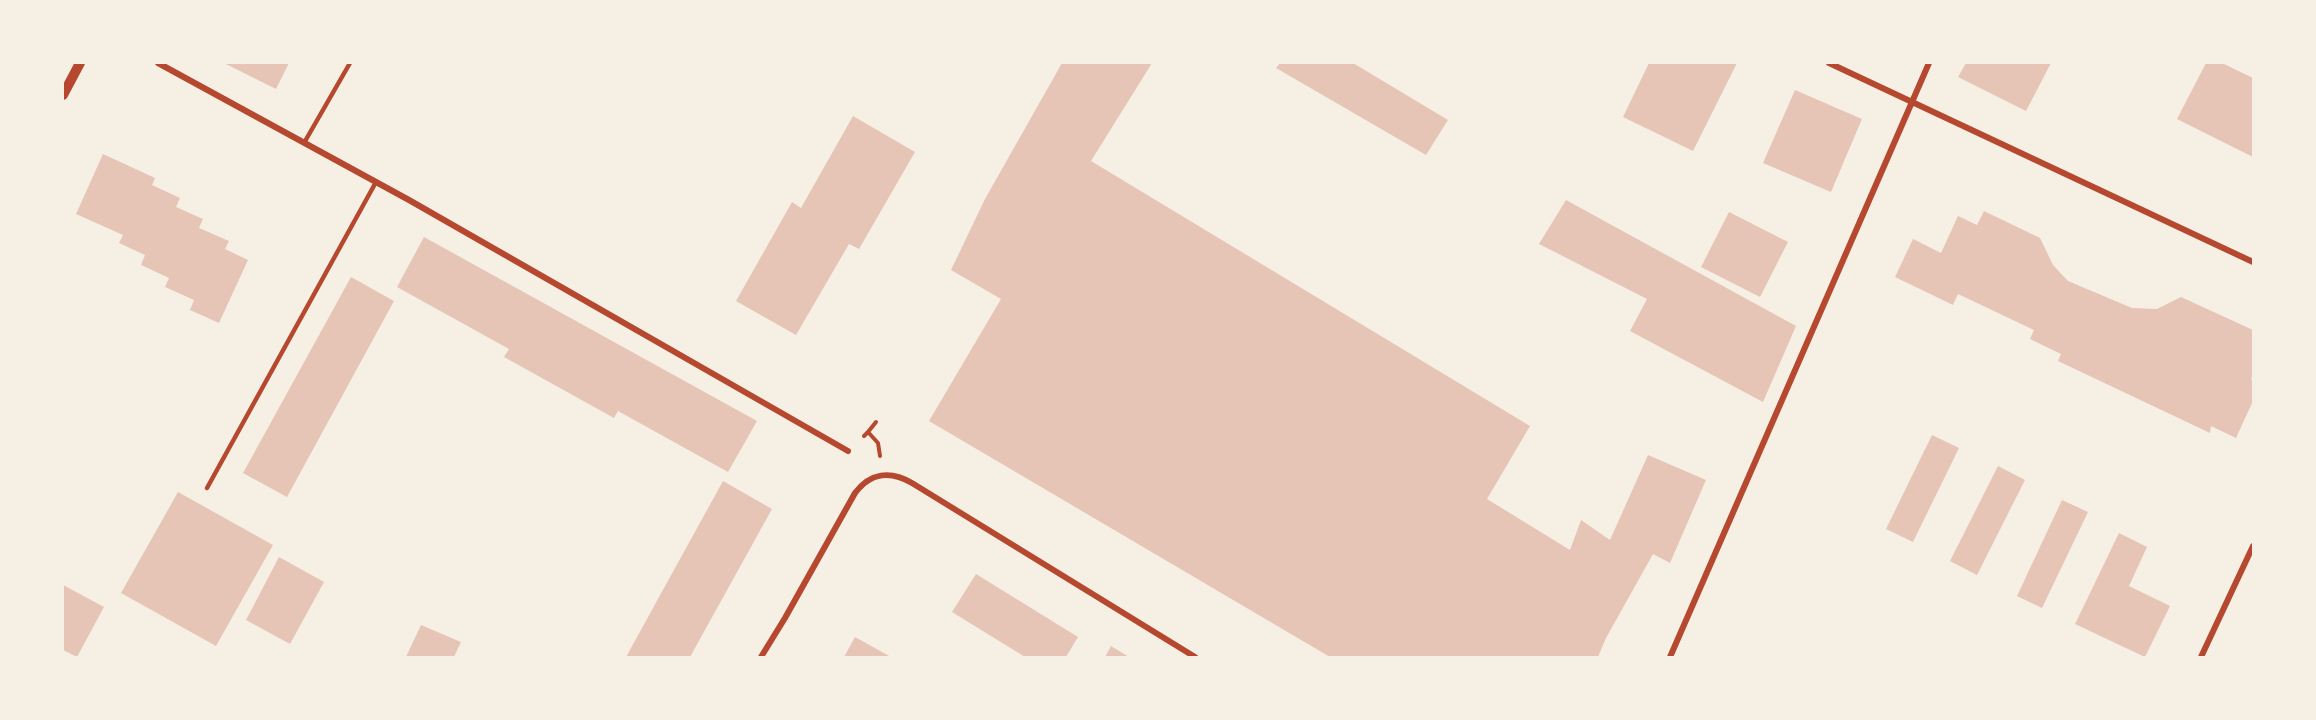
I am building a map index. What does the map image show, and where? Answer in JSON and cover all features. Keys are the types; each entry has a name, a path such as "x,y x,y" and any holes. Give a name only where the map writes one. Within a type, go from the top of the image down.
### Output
{"street":[{"path":"63,95 80,63"},
{"path":"158,63 376,182 848,451"},
{"path":"1829,63 1912,104 2128,202 2253,262"},
{"path":"1670,657 1929,63"},
{"path":"760,657 785,618 855,493 875,476 891,475 904,478 1195,657"},
{"path":"2201,657 2253,546"}],"lane":[{"path":"304,143 350,63"},
{"path":"207,488 376,182"}],"path":[{"path":"868,432 876,422"}],"building":[{"path":"224,63 289,63 276,89"},
{"path":"1062,63 1152,63 1091,161 1530,426 1487,499 1570,550 1581,520 1610,540 1648,455 1706,480 1670,563 1653,554 1606,638 1598,657 1330,657 929,421 1001,299 951,270 985,199"},
{"path":"1280,63 1353,63 1448,120 1426,155 1276,68"},
{"path":"1649,63 1737,63 1693,151 1623,117"},
{"path":"1966,63 2051,63 2026,111 1958,77"},
{"path":"2206,63 2222,63 2253,78 2253,157 2177,119"},
{"path":"1795,90 1862,119 1831,192 1763,163"},
{"path":"853,116 915,152 859,249 849,244 796,335 736,301 792,202 801,208"},
{"path":"103,154 155,178 152,185 180,198 176,207 203,219 199,228 229,241 225,249 248,260 219,323 190,310 194,300 165,287 169,278 141,265 145,255 119,243 123,235 76,214"},
{"path":"1566,200 1796,326 1763,402 1630,331 1647,299 1539,244"},
{"path":"1984,211 2040,238 2053,265 2068,281 2132,308 2157,309 2181,297 2253,330 2251,379 2253,381 2253,401 2236,438 2211,426 2210,433 2058,361 2061,354 2030,339 2034,330 1958,294 1953,305 1895,277 1913,239 1941,253 1958,216 1977,225"},
{"path":"1729,212 1788,242 1760,297 1701,267"},
{"path":"424,237 757,421 728,472 618,411 614,418 504,357 509,349 397,287"},
{"path":"351,277 394,301 287,497 243,473"},
{"path":"1932,435 1959,448 1913,542 1886,529"},
{"path":"1998,466 2025,480 1977,575 1950,561"},
{"path":"723,481 772,509 690,657 626,657"},
{"path":"178,492 273,545 216,646 121,593"},
{"path":"2062,500 2088,512 2042,608 2017,596"},
{"path":"2119,533 2147,547 2129,586 2170,606 2145,657 2075,624"},
{"path":"279,557 324,582 290,644 246,620"},
{"path":"976,574 1078,637 1066,657 1025,657 952,612"},
{"path":"63,585 104,607 77,657 63,650"},
{"path":"421,625 461,642 454,657 406,657"},
{"path":"855,637 891,657 844,657"},
{"path":"1111,646 1129,657 1105,657"}]}
